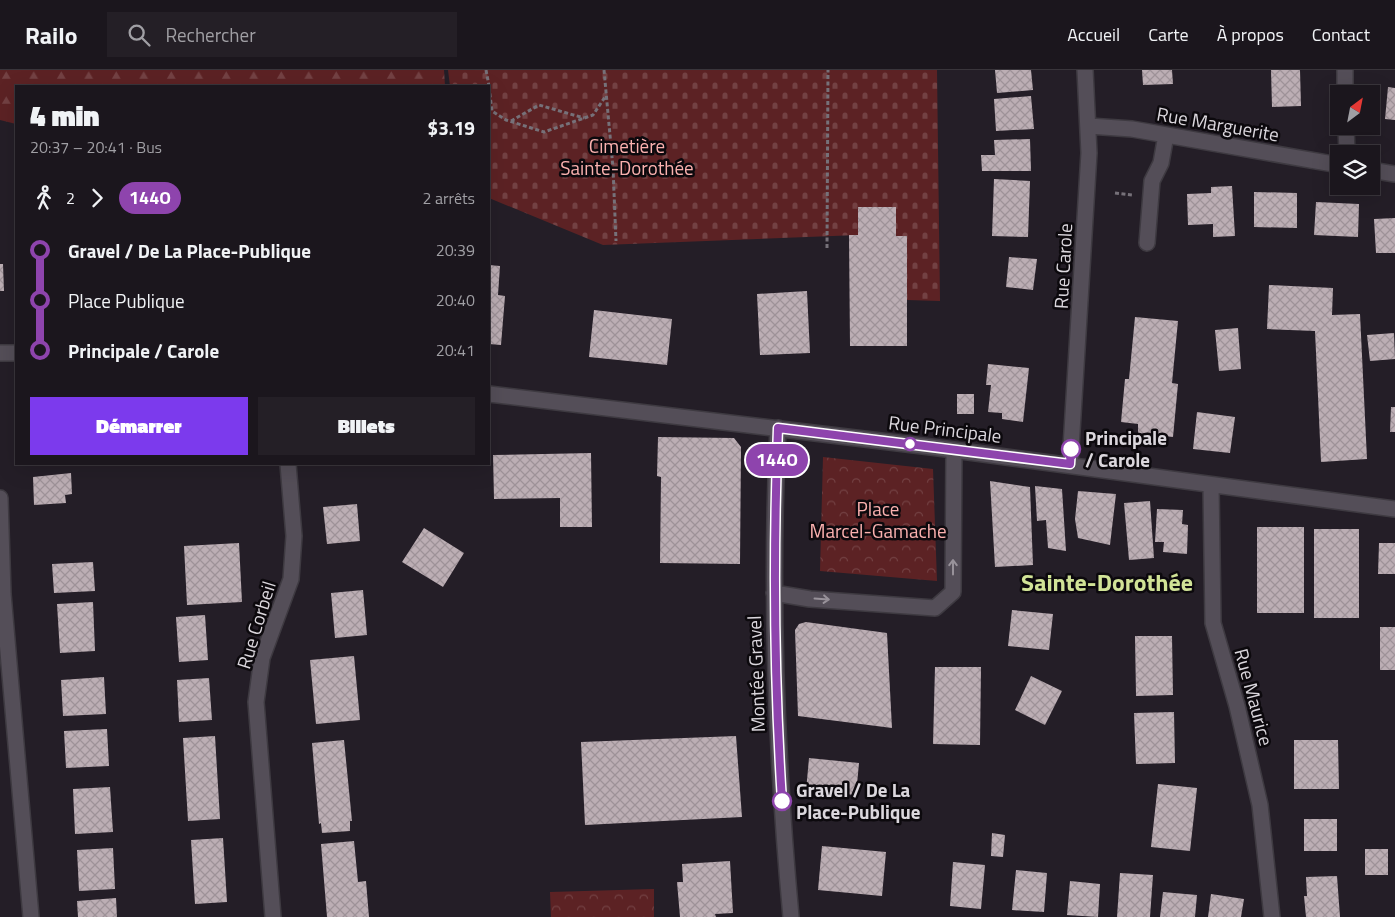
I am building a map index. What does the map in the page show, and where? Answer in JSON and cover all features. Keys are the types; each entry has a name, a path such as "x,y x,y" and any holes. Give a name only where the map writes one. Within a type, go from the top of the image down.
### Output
{"street":[{"name":"Rue Carole","path":"1070,464 1089,126 1086,70"},
{"path":"1344,70 1345,85"},
{"name":"Rue Marguerite","path":"1089,126 1166,135 1330,162"},
{"path":"1146,243 1152,181 1161,164 1166,135"},
{"path":"1380,172 1395,174"},
{"path":"0,353 15,353"},
{"name":"Rue Principale","path":"490,394 1070,464 1211,486 1395,508"},
{"name":"Montée Gravel","path":"778,428 774,593 778,734 791,917"},
{"path":"774,593 810,598 935,608 953,592 954,450"},
{"name":"Rue Corbeil","path":"273,917 256,702 262,658 291,578 294,536 288,465"},
{"name":"Rue Maurice","path":"1211,486 1213,623 1237,706 1260,805 1272,917"},
{"path":"0,498 3,594 31,917"}],"path":[{"path":"486,70 489,85"},
{"path":"604,70 613,168 616,241"},
{"path":"827,248 828,70"},
{"path":"490,95 492,111 510,121 544,132 594,115 605,96"},
{"path":"510,121 539,105 584,118"},
{"path":"1115,193 1122,194"}],"green space":[{"path":"0,70 444,70 445,85 15,85 15,124 0,120"},
{"name":"Cimetière Sainte-Dorothée","path":"448,70 937,70 940,301 907,300 907,237 896,236 896,207 858,207 858,235 603,245 490,198 490,85 450,85"},
{"name":"Place Marcel-Gamache","path":"823,457 933,469 937,581 820,571"},
{"path":"654,889 654,917 551,917 550,892"}],"building":[{"path":"995,70 1031,70 1033,90 997,93"},
{"path":"1142,70 1172,70 1173,84 1143,85"},
{"path":"1271,70 1300,70 1301,106 1272,107"},
{"path":"1388,87 1395,88 1395,120 1385,119"},
{"path":"1031,96 1034,129 996,131 994,99"},
{"path":"1030,139 1031,171 982,171 981,155 995,155 994,140"},
{"path":"994,179 1030,181 1028,237 992,236"},
{"path":"1232,186 1235,236 1213,237 1213,224 1188,225 1187,194 1211,193 1211,187"},
{"path":"1254,192 1297,193 1297,228 1254,227"},
{"path":"1316,202 1359,204 1358,237 1314,235"},
{"path":"858,207 896,207 896,236 907,236 907,346 850,346 849,235 858,235"},
{"path":"1395,218 1395,253 1376,253 1374,219"},
{"path":"1009,257 1037,259 1033,290 1006,287"},
{"path":"0,264 3,264 4,291 0,291"},
{"path":"490,265 500,266 498,295 505,296 501,345 490,344"},
{"path":"1269,285 1333,288 1332,315 1360,314 1367,459 1321,462 1315,331 1267,329"},
{"path":"807,291 810,353 760,355 757,294"},
{"path":"594,310 672,319 667,365 589,357"},
{"path":"1135,317 1178,321 1172,383 1178,384 1173,437 1138,433 1138,424 1121,422 1125,379 1129,379"},
{"path":"1238,328 1241,369 1219,371 1215,330"},
{"path":"1394,333 1395,359 1370,361 1367,335"},
{"path":"988,364 1029,368 1023,422 1002,419 1002,413 988,412 991,385 986,385"},
{"path":"957,394 974,394 974,414 957,414"},
{"path":"1391,407 1395,407 1395,432 1390,432"},
{"path":"1197,412 1235,417 1230,453 1193,449"},
{"path":"658,437 734,438 741,447 740,564 660,563 661,477 657,476"},
{"path":"591,453 592,527 560,527 560,498 494,499 493,455"},
{"path":"71,473 72,494 65,495 66,503 34,505 33,477"},
{"path":"990,481 1030,487 1033,565 995,567"},
{"path":"1035,486 1062,489 1066,551 1048,548 1046,520 1037,521"},
{"path":"1078,491 1116,494 1110,545 1078,538 1075,519"},
{"path":"1150,501 1154,558 1129,560 1124,503"},
{"path":"357,504 360,541 327,544 323,507"},
{"path":"1157,509 1183,510 1182,524 1188,525 1187,554 1163,552 1164,542 1155,542"},
{"path":"1257,527 1304,527 1304,613 1257,613"},
{"path":"424,528 464,553 443,587 402,562"},
{"path":"1314,529 1359,529 1359,618 1314,618"},
{"path":"239,543 242,602 187,605 184,546"},
{"path":"1379,543 1395,543 1395,574 1378,574"},
{"path":"93,562 95,591 54,593 52,564"},
{"path":"363,590 367,635 335,638 331,593"},
{"path":"93,602 95,651 60,653 57,604"},
{"path":"1012,610 1053,614 1049,650 1008,646"},
{"path":"205,615 208,660 179,662 176,617"},
{"path":"806,622 887,633 892,728 798,716 795,630 799,624"},
{"path":"1380,627 1395,627 1395,670 1380,670"},
{"path":"1135,636 1172,636 1173,695 1136,696"},
{"path":"354,656 360,720 316,724 310,660"},
{"path":"935,667 981,667 980,745 933,744"},
{"path":"1031,676 1062,691 1045,725 1015,710"},
{"path":"104,677 106,714 63,716 61,680"},
{"path":"209,678 212,720 179,722 177,680"},
{"path":"1174,712 1175,763 1136,764 1134,713"},
{"path":"107,729 109,766 66,768 64,731"},
{"path":"215,736 220,819 188,821 183,738"},
{"path":"736,736 742,817 585,825 581,742"},
{"path":"344,740 352,821 350,821 350,831 322,833 321,823 319,824 312,743"},
{"path":"1294,740 1338,740 1339,789 1294,789"},
{"path":"809,758 859,763 856,795 806,791"},
{"path":"1158,784 1197,788 1190,851 1151,847"},
{"path":"110,787 113,832 75,834 73,789"},
{"path":"1304,819 1337,819 1337,851 1304,851"},
{"path":"992,833 1005,835 1003,857 991,856"},
{"path":"223,838 227,902 195,904 191,840"},
{"path":"354,841 358,882 366,881 369,917 327,917 321,844"},
{"path":"822,846 886,852 882,896 818,890"},
{"path":"113,848 115,889 79,891 77,850"},
{"path":"1365,849 1388,849 1388,875 1365,875"},
{"path":"730,861 733,913 715,914 716,917 680,917 677,882 683,882 682,864"},
{"path":"953,862 985,865 981,909 950,906"},
{"path":"1016,870 1047,873 1044,912 1012,910"},
{"path":"1120,873 1153,875 1150,917 1117,917"},
{"path":"1337,876 1340,917 1306,917 1304,896 1307,896 1306,877"},
{"path":"1070,881 1100,884 1098,917 1067,915"},
{"path":"1163,892 1197,895 1195,917 1160,917"},
{"path":"1211,894 1244,899 1241,917 1208,917"},
{"path":"116,898 117,917 78,917 77,901"}],"bus line":[{"name":"144O","path":"782,801 774,593 778,428 1070,464 1071,449"}],"place":[{"name":"Principale / Carole","path":"1071,449"},
{"name":"Gravel / De La Place-Publique","path":"782,801"}],"district":[{"name":"Sainte-Dorothée","path":"1107,583"}]}
